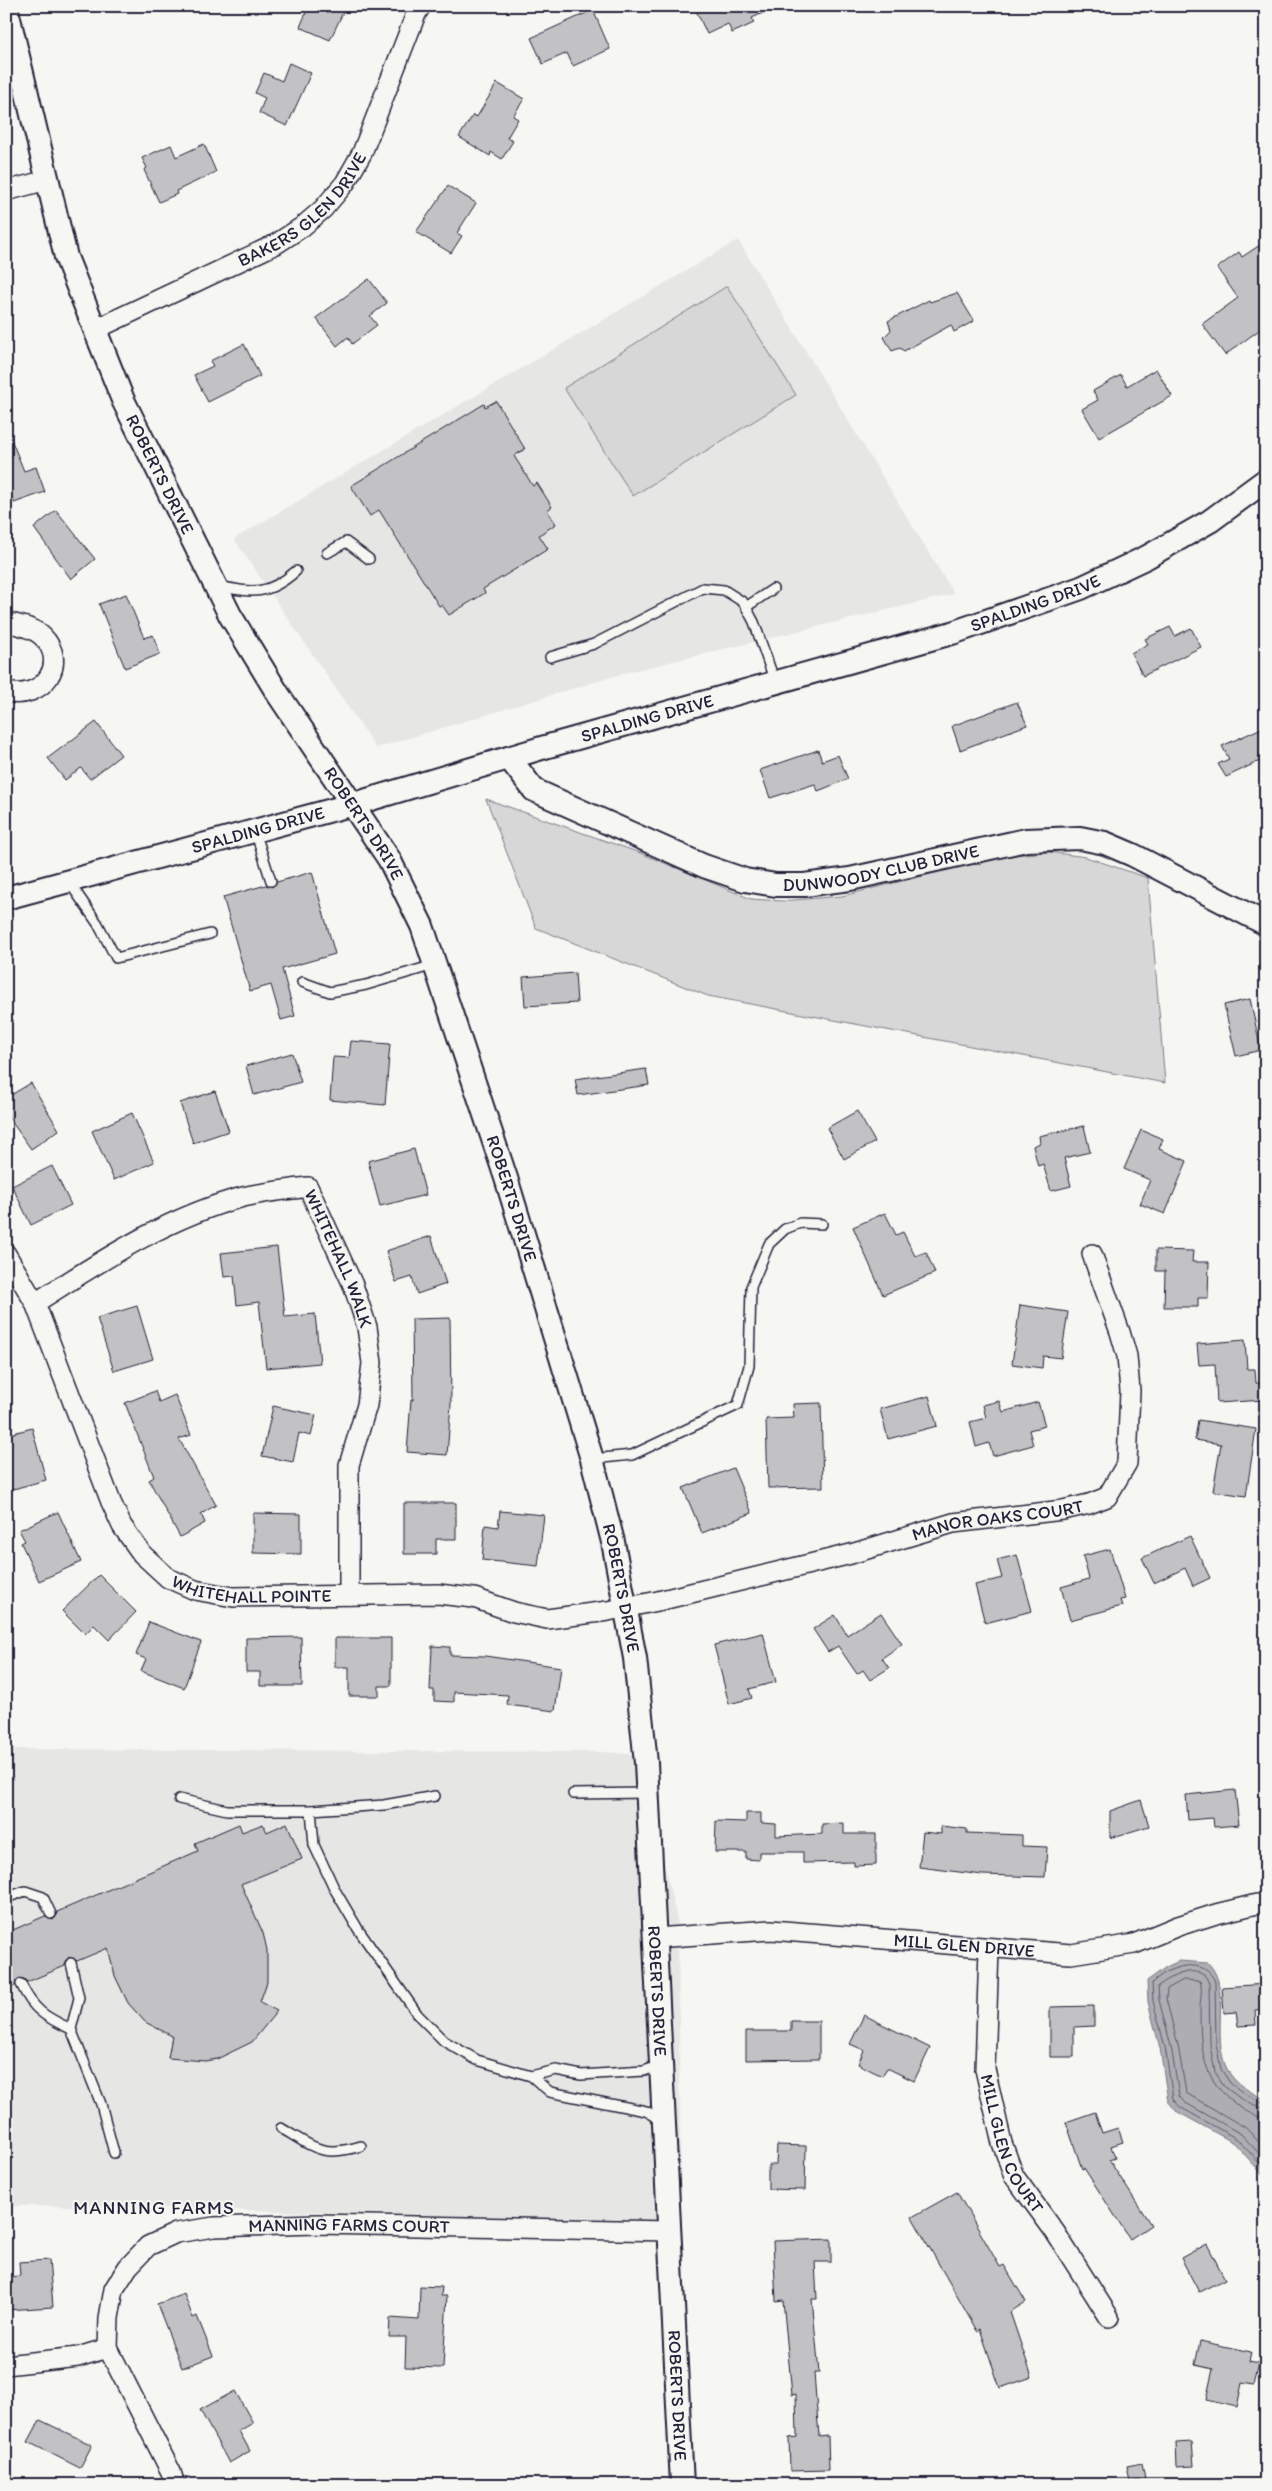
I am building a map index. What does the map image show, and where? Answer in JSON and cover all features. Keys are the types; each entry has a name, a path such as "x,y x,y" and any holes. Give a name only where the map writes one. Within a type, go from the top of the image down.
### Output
{"street":[{"name":"ROBERTS DRIVE","path":"6,6 66,257 123,400 230,615 278,694 354,804 389,859 422,926 506,1178 592,1458 613,1542 634,1606 638,1687 648,1793 682,2485"},
{"name":"BAKERS GLEN DRIVE","path":"94,330 276,244 302,227 322,209 345,183 362,153 416,14 422,6"},
{"path":"6,191 47,180"},
{"name":"SPALDING DRIVE","path":"6,898 354,804 509,758 952,633 1081,588 1146,557 1210,521 1266,480"},
{"path":"6,622 33,630 43,636 52,651 52,671 43,686 26,694 6,692"},
{"name":"DUNWOODY CLUB DRIVE","path":"509,758 534,790 704,866 745,880 776,885 804,885 850,879 1026,840 1080,838 1105,844 1133,855 1266,924"},
{"name":"WHITEHALL WALK","path":"35,1302 95,1265 176,1220 244,1197 308,1187 353,1285 367,1327 372,1364 367,1405 349,1466 349,1595"},
{"name":"WHITEHALL POINTE","path":"6,1254 35,1302 111,1502 122,1526 142,1554 168,1578 195,1590 233,1597 438,1594 474,1598 514,1612 547,1620 634,1606"},
{"name":"MANOR OAKS COURT","path":"634,1606 851,1554 953,1523 1063,1510 1089,1504 1107,1497 1127,1464 1130,1391 1126,1356 1120,1332 1092,1254"},
{"name":"MILL GLEN DRIVE","path":"655,1938 771,1930 858,1935 989,1949 1071,1954 1134,1944 1178,1926 1216,1914 1257,1904 1266,1905"},
{"name":"MILL GLEN COURT","path":"989,1949 985,2069 1002,2143 1014,2176 1055,2232 1109,2316"},
{"name":"MANNING FARMS COURT","path":"108,2348 109,2318 114,2289 128,2267 148,2246 176,2233 214,2227 317,2224 669,2231"},
{"path":"6,2365 78,2357 108,2348 172,2472 175,2485"}],"lane":[{"path":"328,553 346,542 369,559"},
{"path":"215,586 248,592 265,591 284,582 296,571"},
{"path":"550,656 594,644 703,588 724,590 743,602 754,622 775,682"},
{"path":"746,608 773,589"},
{"path":"254,831 271,881"},
{"path":"68,881 98,924 116,958 210,934"},
{"path":"302,982 330,992 366,985 435,965"},
{"path":"592,1458 632,1455 738,1405 749,1366 751,1287 769,1244 785,1228 800,1223 822,1224"},
{"path":"573,1794 648,1793"},
{"path":"179,1798 227,1810 311,1810 384,1805 435,1796"},
{"path":"311,1810 314,1845 335,1890 358,1929 418,2015 444,2041 477,2060 531,2076 550,2092 646,2111 663,2121"},
{"path":"6,1898 25,1891 43,1897 51,1914"},
{"path":"71,1963 79,1998 71,2028 101,2104 114,2153"},
{"path":"22,1984 29,2002 46,2017 71,2028"},
{"path":"531,2076 556,2070 581,2075 644,2071 661,2065"},
{"path":"281,2128 318,2150 342,2152 361,2146"}],"shaded area":[{"path":"738,240 954,594 628,672 376,748 234,539"},
{"path":"727,286 796,395 633,496 564,388"},
{"path":"486,799 643,854 751,899 782,901 842,896 1002,856 1049,852 1086,857 1148,878 1165,1083 708,996 536,928"},
{"path":"6,1749 605,1752 638,1755 678,1923 681,2222 90,2206 6,2206"}],"water":[{"path":"1179,1961 1208,1963 1216,1974 1220,2003 1220,2036 1226,2066 1237,2082 1266,2100 1266,2178 1234,2143 1176,2111 1168,2101 1160,2048 1148,2002 1147,1981 1166,1967"}],"building":[{"path":"309,6 346,6 330,40 300,27"},
{"path":"694,6 778,6 752,18 754,23 732,33 728,24 707,34"},
{"path":"593,10 610,49 573,66 567,53 543,64 531,38"},
{"path":"289,63 311,73 287,126 259,113 265,98 255,93 264,73 282,81"},
{"path":"497,83 524,99 513,116 518,119 507,138 513,141 502,159 491,152 490,156 459,137 473,115 477,117"},
{"path":"204,144 216,172 176,191 177,194 159,202 144,170 147,168 142,158 171,145 176,157"},
{"path":"448,186 476,203 457,233 462,236 451,253 416,232"},
{"path":"1260,245 1266,253 1266,325 1225,355 1202,324 1238,298 1217,268 1239,252 1242,257"},
{"path":"369,279 387,303 370,316 377,325 352,344 348,337 337,346 316,318"},
{"path":"957,293 974,321 954,332 951,325 904,351 900,348 892,351 884,337 891,330 888,321 929,300 930,302"},
{"path":"244,344 260,376 208,402 194,375 213,366 210,361"},
{"path":"1156,369 1172,396 1099,438 1082,409 1098,400 1093,391 1121,375 1127,386"},
{"path":"496,401 525,449 514,456 533,486 537,483 552,507 547,510 556,524 539,535 548,549 483,589 485,593 449,615 442,605 439,606 379,510 370,516 351,486 484,404 485,407"},
{"path":"6,427 24,471 36,467 45,492 14,503 6,483"},
{"path":"56,510 95,559 71,579 34,528"},
{"path":"126,594 144,638 153,635 160,654 125,668 99,604"},
{"path":"1170,627 1175,636 1191,628 1201,647 1143,676 1131,653 1148,644 1145,639"},
{"path":"1017,702 1027,725 960,750 952,726"},
{"path":"96,722 121,755 90,779 81,768 65,780 48,758"},
{"path":"1266,726 1266,758 1226,777 1218,764 1229,759 1222,746"},
{"path":"818,750 822,761 838,755 848,779 818,791 815,784 770,798 760,770"},
{"path":"312,872 335,954 282,969 295,1016 281,1020 271,985 250,991 223,897 266,885 272,887 277,882"},
{"path":"575,973 577,1003 525,1006 523,977"},
{"path":"1250,999 1261,1050 1236,1056 1224,1005"},
{"path":"351,1041 390,1044 385,1105 330,1100 333,1057 349,1058"},
{"path":"292,1053 301,1082 254,1095 246,1066"},
{"path":"646,1069 649,1085 578,1095 575,1079"},
{"path":"31,1083 59,1130 31,1149 6,1114 6,1098"},
{"path":"215,1091 229,1131 193,1143 180,1103"},
{"path":"857,1111 875,1142 844,1159 827,1128"},
{"path":"132,1113 154,1162 114,1180 92,1131"},
{"path":"1084,1126 1090,1152 1064,1158 1071,1186 1051,1191 1043,1164 1038,1166 1033,1146 1040,1143 1039,1136"},
{"path":"1141,1130 1163,1139 1159,1149 1187,1161 1165,1214 1140,1204 1150,1180 1124,1169"},
{"path":"414,1149 426,1195 380,1206 368,1161"},
{"path":"52,1166 71,1205 31,1225 12,1186"},
{"path":"885,1213 896,1235 903,1232 915,1256 926,1252 935,1273 883,1295 853,1227"},
{"path":"431,1236 446,1284 417,1294 412,1277 396,1282 386,1251"},
{"path":"277,1247 285,1317 315,1314 320,1363 266,1368 259,1302 237,1305 234,1276 224,1277 221,1253"},
{"path":"1156,1250 1193,1251 1192,1262 1209,1262 1208,1298 1198,1298 1198,1307 1164,1307 1165,1271 1156,1271"},
{"path":"1020,1305 1068,1312 1061,1358 1043,1356 1042,1368 1012,1364"},
{"path":"137,1306 153,1359 114,1371 97,1318"},
{"path":"450,1318 451,1404 447,1455 407,1452 411,1400 413,1400 412,1319"},
{"path":"1245,1340 1247,1369 1255,1369 1256,1383 1263,1383 1264,1400 1217,1403 1215,1364 1199,1365 1197,1344"},
{"path":"155,1391 159,1402 175,1395 191,1435 179,1439 216,1505 201,1514 205,1523 180,1537 149,1480 154,1477 125,1403"},
{"path":"929,1396 937,1426 888,1439 880,1409"},
{"path":"999,1401 1003,1412 1038,1402 1045,1426 1029,1430 1033,1445 993,1456 989,1443 976,1447 970,1422 986,1418 983,1405"},
{"path":"821,1403 823,1487 768,1488 766,1419 794,1418 793,1404"},
{"path":"273,1406 316,1415 311,1436 299,1433 293,1462 262,1456"},
{"path":"1198,1420 1256,1429 1246,1496 1213,1491 1221,1444 1195,1440"},
{"path":"32,1428 46,1480 6,1491 6,1435"},
{"path":"733,1468 752,1513 702,1533 683,1488"},
{"path":"404,1503 456,1503 456,1539 436,1539 436,1554 404,1554"},
{"path":"500,1511 544,1515 538,1566 482,1560 485,1525 498,1527"},
{"path":"58,1512 81,1562 39,1581 21,1543 25,1541 19,1530"},
{"path":"253,1513 301,1514 301,1554 253,1553"},
{"path":"1190,1536 1210,1578 1193,1586 1185,1568 1154,1583 1142,1558"},
{"path":"1110,1549 1125,1599 1120,1600 1122,1606 1070,1620 1061,1587 1089,1579 1083,1556"},
{"path":"1017,1555 1032,1611 985,1623 975,1585 1002,1578 997,1560"},
{"path":"99,1575 136,1612 109,1640 94,1625 85,1634 62,1611"},
{"path":"881,1613 902,1644 882,1658 889,1668 870,1680 863,1670 857,1674 838,1646 828,1652 813,1629 835,1615 847,1635"},
{"path":"149,1622 201,1642 184,1688 141,1671 146,1659 136,1655"},
{"path":"763,1633 776,1682 749,1689 752,1698 729,1704 714,1645"},
{"path":"301,1637 302,1686 260,1686 260,1672 246,1672 246,1638"},
{"path":"335,1638 391,1638 391,1686 379,1686 379,1696 349,1696 349,1667 335,1667"},
{"path":"432,1646 450,1647 450,1655 485,1656 561,1667 555,1711 507,1705 508,1695 454,1692 454,1702 434,1701 434,1690 430,1690"},
{"path":"1235,1790 1239,1825 1214,1827 1213,1818 1188,1820 1186,1795"},
{"path":"1141,1800 1149,1826 1110,1838 1110,1811"},
{"path":"746,1813 761,1813 761,1823 776,1824 776,1836 822,1834 822,1824 844,1823 844,1834 876,1834 876,1865 854,1866 854,1862 803,1863 803,1852 759,1852 759,1860 746,1859 746,1852 715,1852 716,1821 746,1822"},
{"path":"287,1823 302,1859 241,1884 263,1933 267,1950 267,1982 260,2002 277,2011 252,2042 217,2059 205,2061 168,2058 172,2036 145,2022 128,2003 115,1976 108,1948 77,1961 69,1957 65,1961 65,1966 27,1982 19,1978 15,1986 6,1990 6,1933 45,1916 53,1920 57,1912 198,1851 195,1843 239,1824 242,1832 263,1824 267,1832"},
{"path":"941,1826 967,1829 967,1833 1022,1835 1022,1846 1047,1847 1045,1877 983,1875 919,1867 923,1832 941,1834"},
{"path":"1266,1984 1266,2009 1255,2010 1256,2025 1238,2026 1236,2012 1224,2013 1222,1987"},
{"path":"1094,2006 1094,2026 1074,2027 1074,2057 1050,2057 1050,2007"},
{"path":"864,2015 930,2048 914,2081 887,2068 882,2076 858,2064 864,2050 850,2044"},
{"path":"791,2021 819,2021 819,2059 746,2060 746,2031 791,2031"},
{"path":"1095,2112 1102,2133 1118,2128 1123,2142 1111,2146 1115,2158 1109,2160 1151,2225 1130,2239 1084,2168 1082,2169 1066,2122"},
{"path":"777,2145 806,2146 805,2190 768,2189 768,2165 776,2165"},
{"path":"957,2192 1000,2267 1004,2265 1026,2302 1010,2312 1032,2377 1000,2388 980,2329 977,2331 912,2217"},
{"path":"831,2239 831,2262 815,2262 817,2299 812,2299 819,2373 814,2373 819,2437 828,2436 829,2470 790,2471 789,2438 797,2437 796,2394 792,2395 783,2300 776,2301 773,2241"},
{"path":"1207,2244 1225,2279 1199,2292 1181,2258"},
{"path":"49,2260 53,2307 6,2310 6,2277 20,2276 19,2262"},
{"path":"420,2286 442,2287 441,2296 447,2296 443,2368 405,2367 406,2337 389,2337 390,2318 419,2320"},
{"path":"184,2294 193,2318 197,2316 213,2356 182,2368 157,2304"},
{"path":"1200,2341 1251,2352 1249,2361 1259,2363 1254,2385 1242,2383 1237,2407 1206,2400 1213,2369 1195,2365"},
{"path":"235,2391 253,2423 239,2431 250,2451 229,2463 200,2410"},
{"path":"40,2420 92,2445 80,2468 28,2442"},
{"path":"1192,2442 1194,2466 1177,2467 1176,2443"},
{"path":"1142,2463 1145,2478 1130,2481 1127,2466"}],"district":[{"name":"MANNING FARMS","path":"154,2207"}]}
